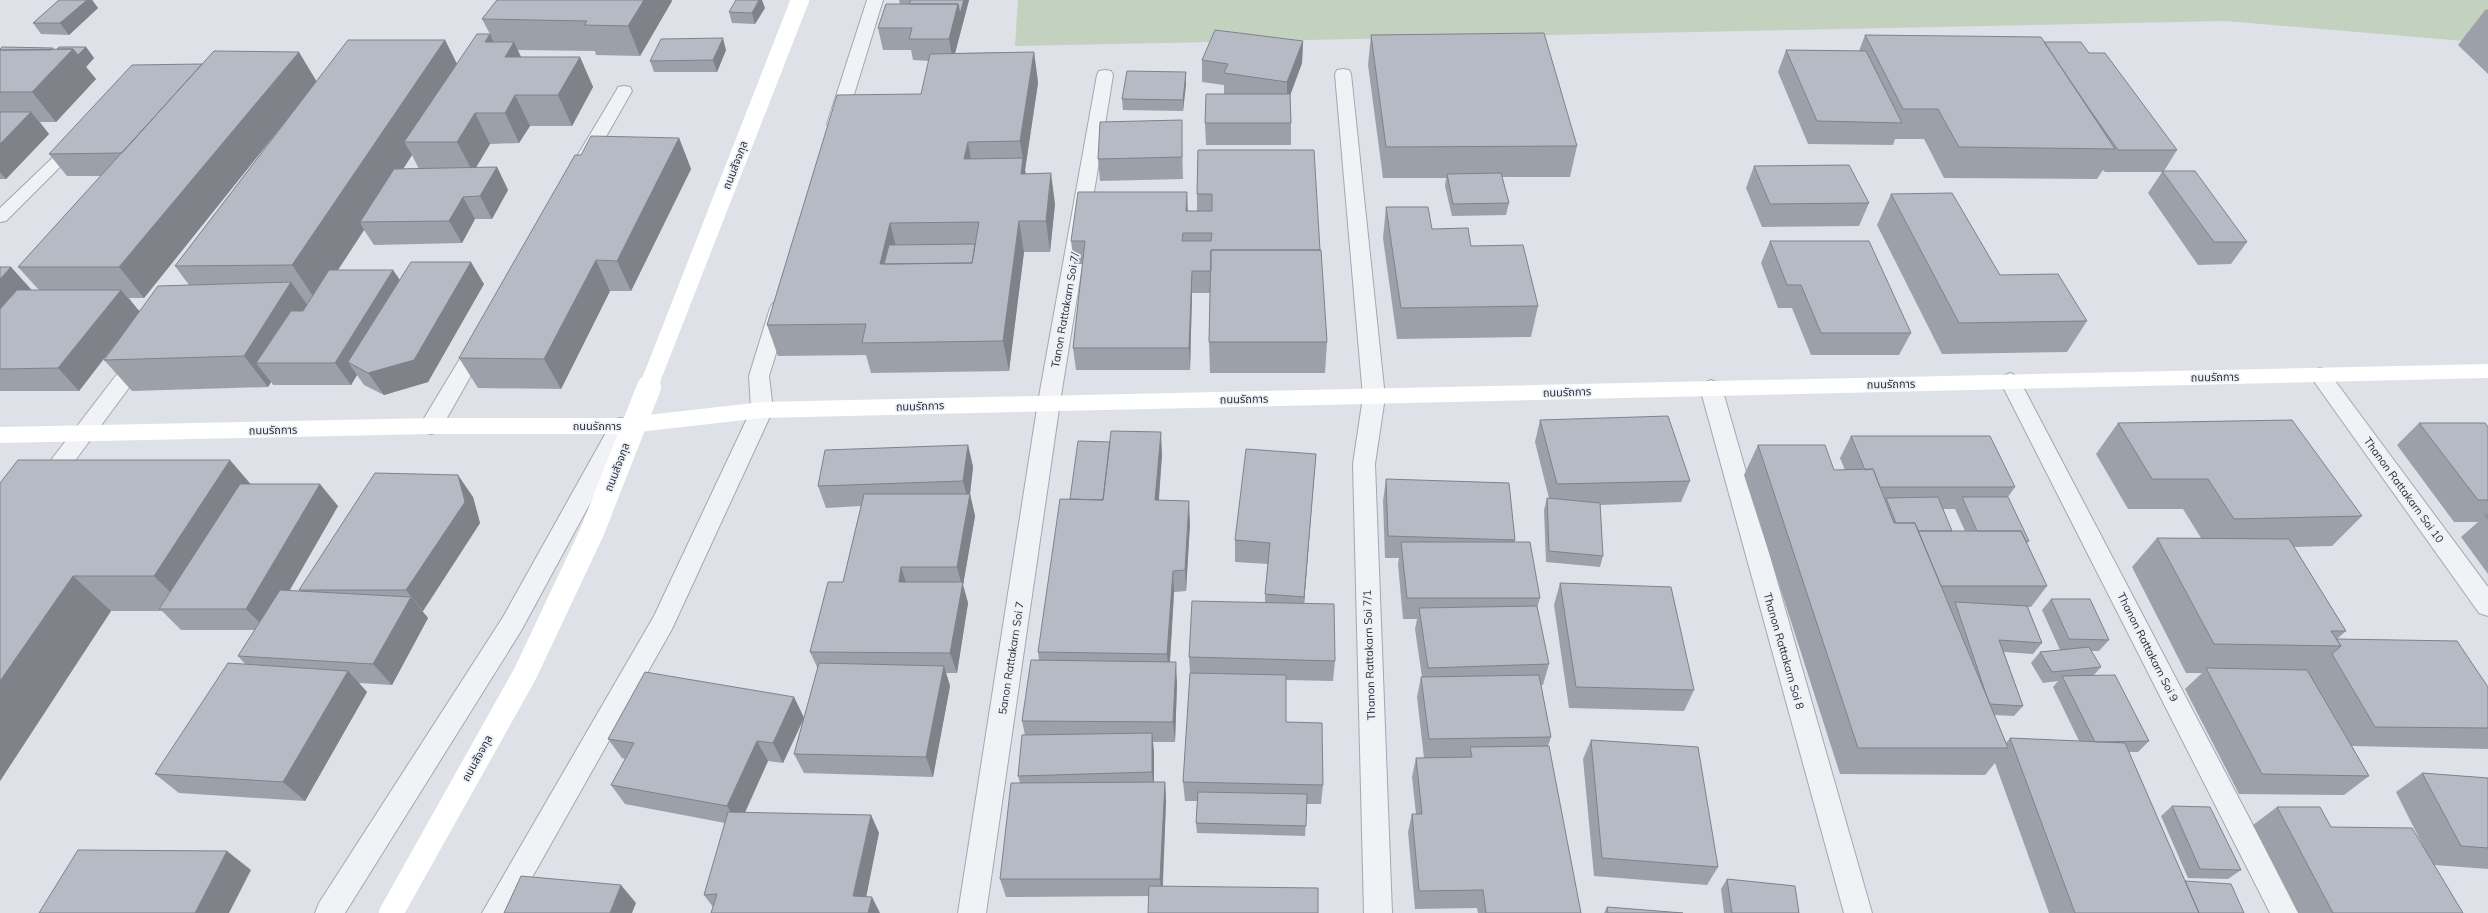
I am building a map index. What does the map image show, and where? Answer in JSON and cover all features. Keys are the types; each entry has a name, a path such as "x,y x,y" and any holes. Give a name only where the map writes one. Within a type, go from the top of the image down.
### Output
{"street":[{"name":"ถนนสัจจกุล","path":"391,913 524,674 592,532 800,0"},
{"path":"831,139 875,0"},
{"name":"Thanon Rattakarn Soi 7/1","path":"1343,74 1374,397 1364,464 1378,913"},
{"name":"Tanon Rattakarn Soi 7/","path":"1049,402 1105,75"},
{"path":"573,180 624,91"},
{"path":"496,913 663,622 762,410 759,376 784,295"},
{"path":"432,426 490,323"},
{"path":"32,501 150,345"},
{"name":"ถนนรัถการ","path":"0,435 432,426 621,426 762,410 1049,402 1374,397 2488,371"},
{"name":"Thanon Rattakarn Soi 10","path":"2320,375 2488,606"},
{"name":"Thanon Rattakarn Soi 9","path":"2010,381 2285,913"},
{"name":"Thanon Rattakarn Soi 8","path":"1710,388 1858,913"},
{"name":"5anon Rattakarn Soi 7","path":"972,913 1049,402"},
{"name":"ถนนสัจจกุล","path":"329,913 512,624 621,426"}],"lane":[{"path":"0,217 83,136"}],"green space":[{"path":"1018,0 2488,0 2488,43 2225,21 1015,46"}],"building":[{"path":"59,0 87,0 60,23 33,23"},
{"path":"497,0 644,0 628,26 584,25 587,21 482,19"},
{"path":"736,0 759,0 752,13 729,12"},
{"path":"911,0 964,0 960,14 958,4 909,4"},
{"path":"886,4 958,4 949,39 909,39 912,28 878,28"},
{"path":"1215,30 1303,41 1287,82 1224,73 1228,64 1202,60"},
{"path":"1544,33 1577,146 1386,147 1371,35"},
{"path":"477,34 490,34 485,42 514,42 505,57 580,57 558,95 515,95 505,113 475,113 457,142 404,142"},
{"path":"1865,35 2041,37 2115,149 1959,147 1938,109 1903,109"},
{"path":"723,38 713,60 650,61 661,39"},
{"path":"348,40 445,40 292,265 175,266"},
{"path":"2044,42 2081,42 2089,53 2105,53 2177,150 2118,150"},
{"path":"2,47 53,48 51,50 0,50"},
{"path":"59,47 86,47 78,55 73,49 57,49"},
{"path":"73,49 32,92 0,92 0,50"},
{"path":"1786,50 1866,51 1902,123 1817,121"},
{"path":"214,51 299,52 119,267 18,267"},
{"path":"1034,52 1020,141 968,142 964,159 1023,158 1021,174 1051,173 1046,221 1019,221 1003,341 862,343 866,324 767,325 837,95 921,94 930,54","holes":["979,222 972,263 880,264 890,223"]},
{"path":"202,64 122,153 49,154 132,65"},
{"path":"1127,71 1186,72 1183,100 1122,99"},
{"path":"1206,94 1290,94 1291,123 1205,123"},
{"path":"0,112 31,112 0,144"},
{"path":"1182,120 1182,157 1098,159 1100,122"},
{"path":"591,136 679,138 617,261 596,260 544,359 459,358 575,155 581,155"},
{"path":"1198,150 1314,150 1320,250 1211,250 1211,271 1192,271 1189,348 1073,348 1085,241 1071,241 1078,192 1187,192 1186,211 1212,211 1212,194 1197,194","holes":["1183,233 1212,233 1211,241 1182,241"]},
{"path":"1849,165 1869,203 1770,204 1754,166"},
{"path":"497,167 480,196 463,197 449,221 360,222 394,169"},
{"path":"2162,171 2195,171 2247,242 2214,242"},
{"path":"1501,173 1509,203 1453,204 1447,174"},
{"path":"1952,193 2000,275 2058,274 2087,321 1959,323 1891,194"},
{"path":"1386,207 1428,207 1432,229 1468,228 1471,246 1523,245 1538,306 1401,308"},
{"path":"1770,241 1869,241 1911,333 1821,333 1801,285 1787,285"},
{"path":"975,244 972,263 884,264 889,245"},
{"path":"1211,250 1321,250 1327,342 1209,342"},
{"path":"411,262 471,262 414,360 368,373 348,362"},
{"path":"0,267 11,267 0,279"},
{"path":"329,270 393,270 335,363 256,363 291,311 303,311"},
{"path":"291,282 244,356 104,360 158,286"},
{"path":"17,290 121,290 58,368 0,369 0,309"},
{"path":"1668,416 1690,481 1557,484 1540,420"},
{"path":"2292,420 2362,516 2234,519 2208,479 2152,479 2118,423"},
{"path":"2419,423 2485,423 2488,427 2488,500 2478,500"},
{"path":"1111,431 1161,432 1155,500 1189,501 1185,570 1173,571 1167,654 1038,652 1060,499 1103,500"},
{"path":"1851,436 1990,436 2015,487 1880,487 1873,469 1865,470"},
{"path":"1078,441 1110,442 1103,500 1070,499"},
{"path":"968,445 963,481 818,486 825,450"},
{"path":"1758,445 1825,445 1834,470 1873,469 1894,523 1915,523 2008,748 1858,748"},
{"path":"1246,449 1316,454 1304,597 1265,594 1270,543 1235,540"},
{"path":"18,460 230,460 154,576 73,576 0,681 0,483"},
{"path":"375,473 458,475 465,502 406,590 299,590"},
{"path":"1386,479 1509,483 1515,540 1388,536"},
{"path":"240,484 320,484 246,609 159,609"},
{"path":"864,494 970,494 957,567 901,567 899,582 963,582 950,653 810,652 828,582 843,582"},
{"path":"1938,497 1952,531 1918,531 1915,523 1896,523 1886,498"},
{"path":"1962,497 2008,497 2029,541 2026,541 2021,531 1977,531"},
{"path":"1547,498 1600,503 1603,556 1549,551"},
{"path":"1918,531 2021,531 2047,586 1941,586"},
{"path":"2157,538 2289,539 2346,631 2331,631 2341,646 2214,644"},
{"path":"1401,542 1530,542 1540,598 1407,598"},
{"path":"1560,583 1671,587 1694,690 1576,687"},
{"path":"280,590 411,597 373,664 238,656"},
{"path":"2051,599 2090,599 2109,640 2069,639"},
{"path":"1192,601 1334,604 1335,661 1189,657"},
{"path":"1955,602 2027,606 2042,643 1999,640 2023,706 1990,704"},
{"path":"1537,606 1549,664 1428,668 1419,608"},
{"path":"2336,639 2457,641 2488,687 2488,728 2375,727 2332,654 2341,646"},
{"path":"2089,647 2101,667 2052,672 2040,652"},
{"path":"1031,660 1176,662 1173,722 1022,721"},
{"path":"228,663 348,671 283,782 155,774"},
{"path":"819,663 944,666 926,757 794,754"},
{"path":"2206,668 2307,670 2369,776 2262,774"},
{"path":"645,672 794,697 773,743 757,741 727,806 611,785 634,743 608,739"},
{"path":"1190,673 1286,675 1286,722 1322,723 1323,785 1183,782"},
{"path":"1539,675 1551,737 1429,739 1421,677"},
{"path":"2115,675 2149,741 2095,742 2062,676"},
{"path":"1152,733 1152,772 1018,776 1022,735"},
{"path":"2010,738 2125,743 2199,913 2075,913"},
{"path":"1591,740 1698,747 1718,867 1602,858"},
{"path":"1549,746 1581,913 1486,913 1483,890 1419,891 1412,814 1422,814 1416,758 1472,757 1470,747"},
{"path":"2422,773 2488,778 2488,848 2461,846"},
{"path":"1165,782 1160,879 1000,879 1011,783"},
{"path":"1198,792 1307,794 1306,826 1196,823"},
{"path":"2172,806 2210,807 2241,870 2200,869"},
{"path":"2277,807 2320,807 2331,827 2412,828 2463,913 2333,913"},
{"path":"728,812 871,815 853,896 872,897 868,913 711,913 717,894 704,895"},
{"path":"78,850 227,851 195,913 39,913"},
{"path":"521,876 621,885 610,913 504,913"},
{"path":"1727,879 1795,886 1799,913 1732,913"},
{"path":"2185,881 2231,884 2244,913 2199,913"},
{"path":"1149,886 1318,888 1318,913 1148,913"},
{"path":"1607,907 1683,913 1608,913"}]}
